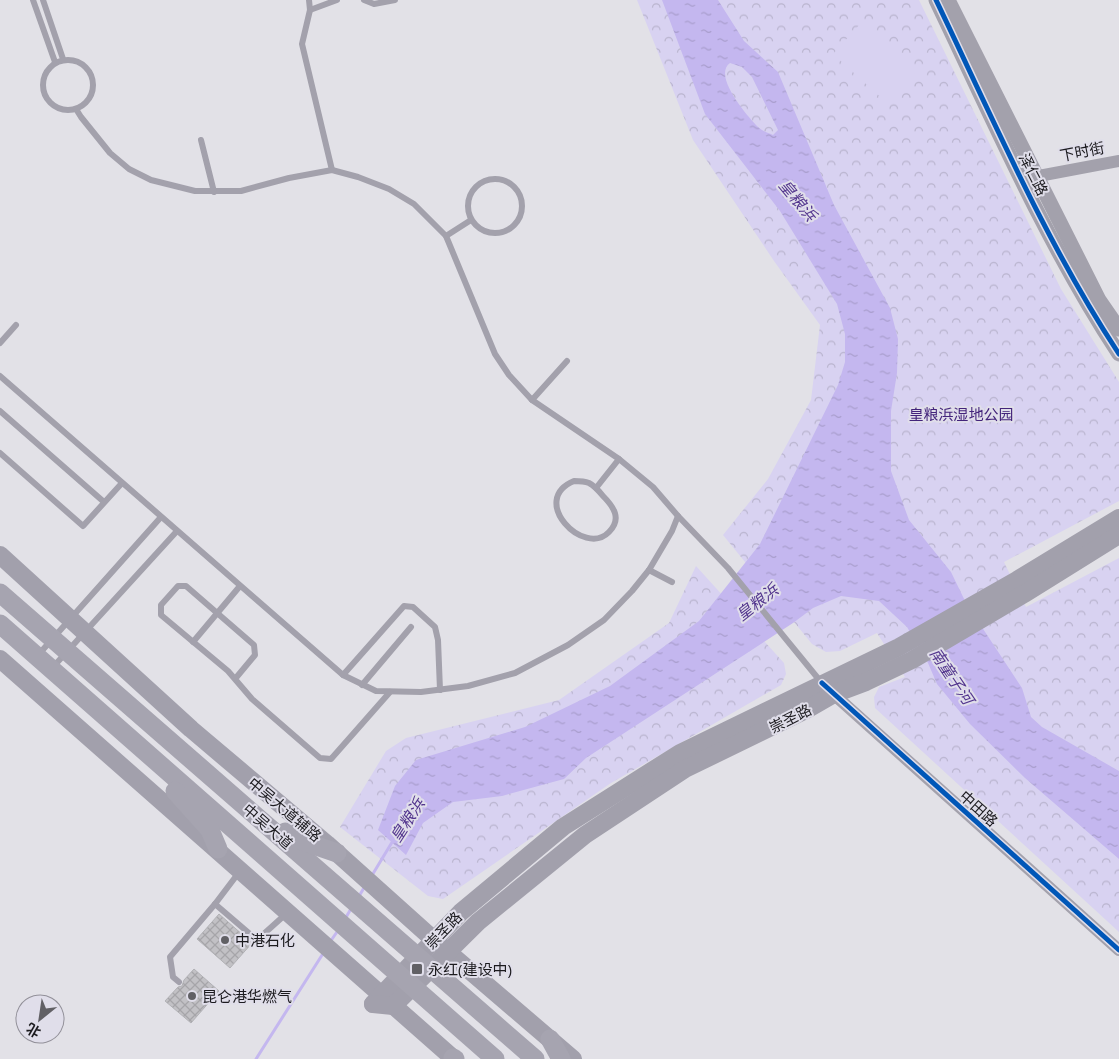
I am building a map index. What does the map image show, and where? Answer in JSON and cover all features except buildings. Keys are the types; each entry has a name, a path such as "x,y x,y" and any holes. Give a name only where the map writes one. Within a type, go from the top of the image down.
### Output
{"main road":[{"path":"1020,587 1119,518"},
{"path":"1020,587 1119,535"},
{"name":"中吴大道辅路","path":"0,555 191,729 380,890 434,940 573,1059"},
{"name":"崇圣路","path":"387,1000 425,962 448,952 478,922 585,836 685,769 808,709 828,689 852,670 1020,587"},
{"name":"崇圣路","path":"425,962 434,940 461,912 562,828 680,753 798,697 866,682 912,660 1020,587"},
{"name":"中吴大道","path":"0,593 535,1059"},
{"name":"中吴大道","path":"0,624 495,1059"},
{"path":"0,640 52,669"},
{"path":"0,659 218,849 454,1059"},
{"path":"155,761 180,797 210,830 218,849"},
{"path":"260,818 302,841 343,859"},
{"path":"550,1039 561,1059"}],"street":[{"name":"泽仁路","path":"936,0 1029,178 1119,329"},
{"name":"泽仁路","path":"948,0 1029,178 1051,237 1119,354"},
{"name":"下时街","path":"1029,178 1119,161"},
{"name":"中田路","path":"828,689 1119,950"}],"lane":[{"path":"34,0 55,62"},
{"path":"43,0 63,59"},
{"path":"309,0 310,10 302,44 332,170"},
{"path":"310,10 337,0"},
{"path":"364,0 374,4 395,0"},
{"path":"63,59 79,62 91,74 93,90 84,104 76,109 60,109 47,99 43,91 42,83 48,68 55,62 63,59"},
{"path":"76,109 110,153 129,169 151,180 195,191 241,191 289,178 332,170 358,177 389,189 414,204 446,236 495,354 508,375 532,400 619,459 653,487 728,568 797,654 828,689"},
{"path":"201,140 214,192"},
{"path":"491,178 500,179 508,182 520,195 522,213 518,222 511,228 494,234 484,232 476,227 471,220 467,202 475,186 482,181 491,178"},
{"path":"446,236 471,220"},
{"path":"0,342 16,325"},
{"path":"532,400 566,361"},
{"path":"0,376 343,675 376,691 421,692 468,686 515,673 568,645 604,620 632,591 649,570 672,531 678,516"},
{"path":"0,411 104,502"},
{"path":"0,453 83,526 122,483"},
{"path":"596,488 619,459"},
{"path":"582,481 596,488 613,506 615,521 608,534 594,540 580,536 561,519 557,512 556,504 560,490 566,484 582,481"},
{"path":"37,656 161,517"},
{"path":"52,669 177,531"},
{"path":"649,570 672,582"},
{"path":"235,679 255,655 254,645 186,586 178,586 161,605 161,615 228,671 252,700 320,758 331,759 390,692"},
{"path":"193,642 240,586"},
{"path":"343,675 404,606 413,608 434,627 438,640 440,690"},
{"path":"362,685 411,627"},
{"path":"179,982 173,977 170,958 215,904 240,870"},
{"path":"215,904 257,940 288,912"}],"green space":[{"name":"皇粮浜湿地公园","path":"637,0 919,0 1061,289 1119,382 1119,501 1004,562 1026,607 1119,558 1119,932 875,708 874,697 879,687 905,677 877,633 840,651 826,652 812,644 723,535 768,479 811,400 820,325 774,261 693,140"},
{"path":"860,24 915,73 887,103 833,54"},
{"path":"696,566 784,663 786,674 781,685 611,783 443,899 428,896 340,827 386,751 406,738 559,700 669,623"}],"water":[{"name":"南童子河","path":"662,0 718,0 744,41 778,72 834,205 890,308 898,339 897,373 891,411 891,471 909,520 951,572 966,603 1022,688 1031,717 1042,727 1119,771 1119,859 1025,778 970,724 937,684 928,663 907,627 879,601 841,596 813,608 586,758 564,779 502,796 453,802 423,823 406,855 378,830 395,786 416,760 525,727 610,686 699,621 760,544 838,385 845,362 845,334 837,304 780,211 705,114","holes":["730,63 742,67 752,77 778,130 773,135 761,130 753,122 740,106 728,86 725,77 726,69"]}],"waterway":[{"name":"皇粮浜","path":"371,877 394,839"},
{"name":"皇粮浜","path":"358,898 365,886"},
{"name":"皇粮浜","path":"345,919 352,907"},
{"name":"皇粮浜","path":"330,942 339,929"},
{"name":"皇粮浜","path":"256,1059 324,952"}],"cycle path":[{"path":"936,0 1044,225 1119,354"},
{"path":"822,683 1119,950"}],"place":[{"name":"中港石化","path":"225,940"},
{"name":"永红(建设中)","path":"417,969"},
{"name":"昆仑港华燃气","path":"192,996"}]}
